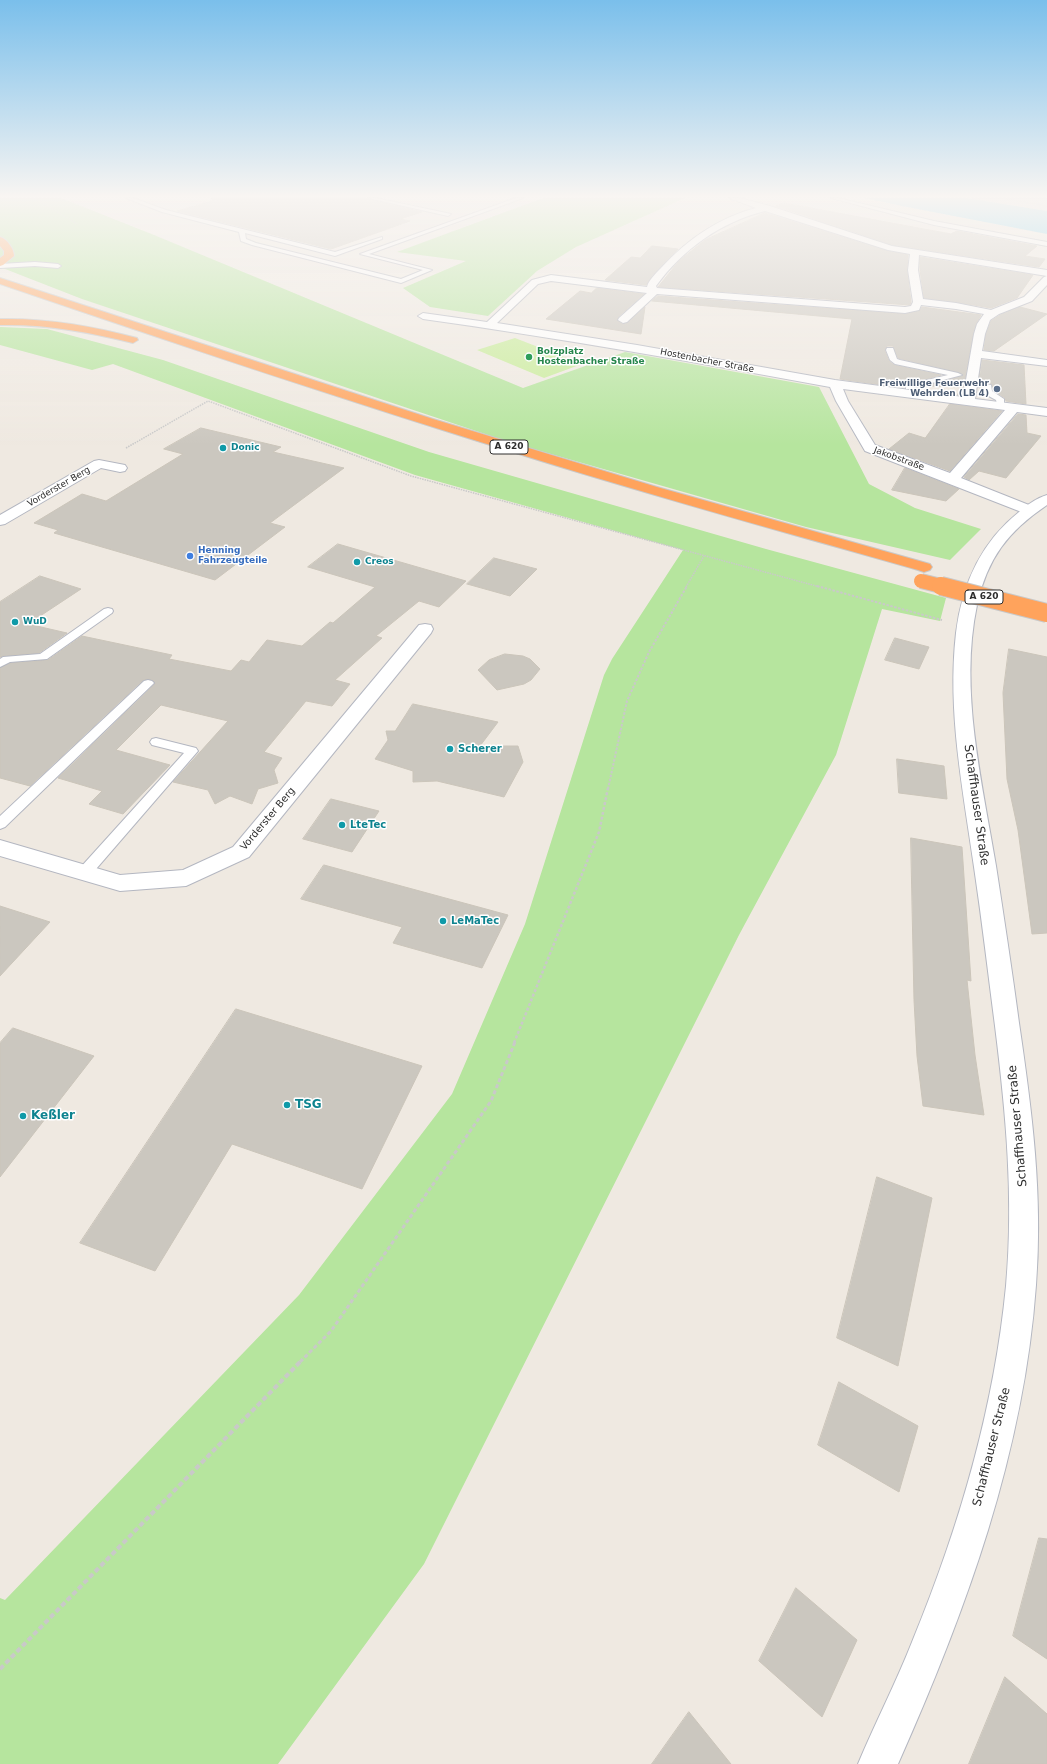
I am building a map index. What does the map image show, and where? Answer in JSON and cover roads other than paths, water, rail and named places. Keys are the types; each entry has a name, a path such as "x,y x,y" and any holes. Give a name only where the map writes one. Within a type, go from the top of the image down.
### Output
{"highway":[{"name":"A 620","path":"0,281 196,347 488,441 716,509 917,575 1047,613"},
{"path":"0,291 427,434"},
{"path":"0,322 62,324 142,342"},
{"name":"A 620","path":"472,449 626,497"},
{"name":"A 620","path":"917,575 1047,598"}],"street":[{"path":"489,325 531,285 540,280"},
{"path":"569,280 654,291 905,310 915,308 918,302 915,280"},
{"path":"654,291 651,286 655,280"},
{"path":"968,401 973,380 977,345 983,324 993,313 1028,299 1046,280"},
{"path":"623,320 654,291"},
{"path":"1028,299 1041,302"},
{"path":"918,302 956,306 993,313"},
{"name":"Hostenbacher Straße","path":"423,316 630,347 834,384 1047,412"},
{"path":"977,354 1047,364"},
{"name":"Jakobstraße","path":"834,384 842,402 870,448 1029,510"},
{"path":"952,479 1014,408"},
{"name":"Vorderster Berg","path":"0,521 99,464 120,468"},
{"name":"Schaffhauser Straße","path":"878,1764 913,1688 963,1558 992,1459 1010,1374 1020,1295 1024,1197 1020,1117 994,926 968,754 962,690 965,626 977,575 1002,535 1029,510 1047,499"},
{"name":"Vorderster Berg","path":"0,848 120,883 186,878 241,852 425,629"}],"lane":[{"path":"890,350 894,360 898,362 958,375 988,387 988,392 1000,399 1001,406"},
{"path":"909,387 958,375"},
{"path":"0,664 7,659 43,657 108,611"},
{"path":"0,824 148,683"},
{"path":"85,872 192,751 156,742"}],"place":[{"name":"Bolzplatz Hostenbacher Straße","path":"529,357"},
{"name":"Freiwillige Feuerwehr Wehrden (LB 4)","path":"997,389"},
{"name":"Donic","path":"223,448"},
{"name":"Henning Fahrzeugteile","path":"190,556"},
{"name":"Creos","path":"357,562"},
{"name":"WuD","path":"15,622"},
{"name":"Scherer","path":"450,749"},
{"name":"LteTec","path":"342,825"},
{"name":"LeMaTec","path":"443,921"},
{"name":"TSG","path":"287,1105"},
{"name":"Keßler","path":"23,1116"}]}
